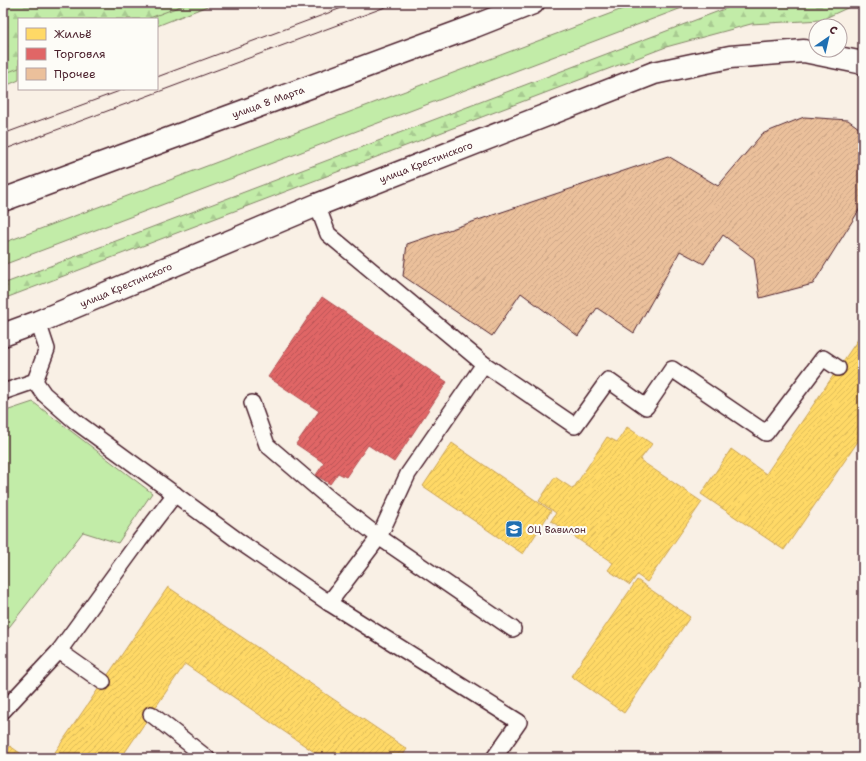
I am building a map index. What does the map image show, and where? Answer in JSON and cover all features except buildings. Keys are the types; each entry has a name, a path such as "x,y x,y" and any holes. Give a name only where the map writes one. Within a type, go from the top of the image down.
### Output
{"street":[{"name":"улица 8 Марта","path":"3,200 475,26 533,3"},
{"name":"улица Крестинского","path":"3,335 38,322 317,205 654,73 730,58 804,51 863,63"}],"lane":[{"path":"317,205 328,234 484,364 576,426 608,380 646,407 672,369 766,433 823,358 838,368"},
{"path":"3,392 35,380 47,349 38,322"},
{"path":"329,602 379,537 408,474 484,364"},
{"path":"35,380 44,394 75,421 240,542 329,602 519,722 494,758"},
{"path":"252,403 266,445 330,499 379,537 513,629"},
{"path":"3,711 60,651 139,541 175,494"},
{"path":"60,651 103,682"},
{"path":"151,714 207,758"}],"green space":[{"path":"3,3 215,3 158,26 158,18 18,18 18,80 3,87"},
{"path":"3,3 189,3 150,18 18,18 18,68 3,74"},
{"path":"645,3 695,3 3,265 3,243 633,5"},
{"path":"740,3 858,3 825,18 808,18 808,21 751,24 666,47 3,299 3,284"},
{"path":"33,402 152,493 118,543 83,532 3,635 3,412"}],"tram line":[{"path":"158,77 355,3"},
{"path":"3,150 396,3"},
{"path":"3,134 122,90"}],"place":[{"name":"ОЦ Вавилон","path":"514,529"}]}
